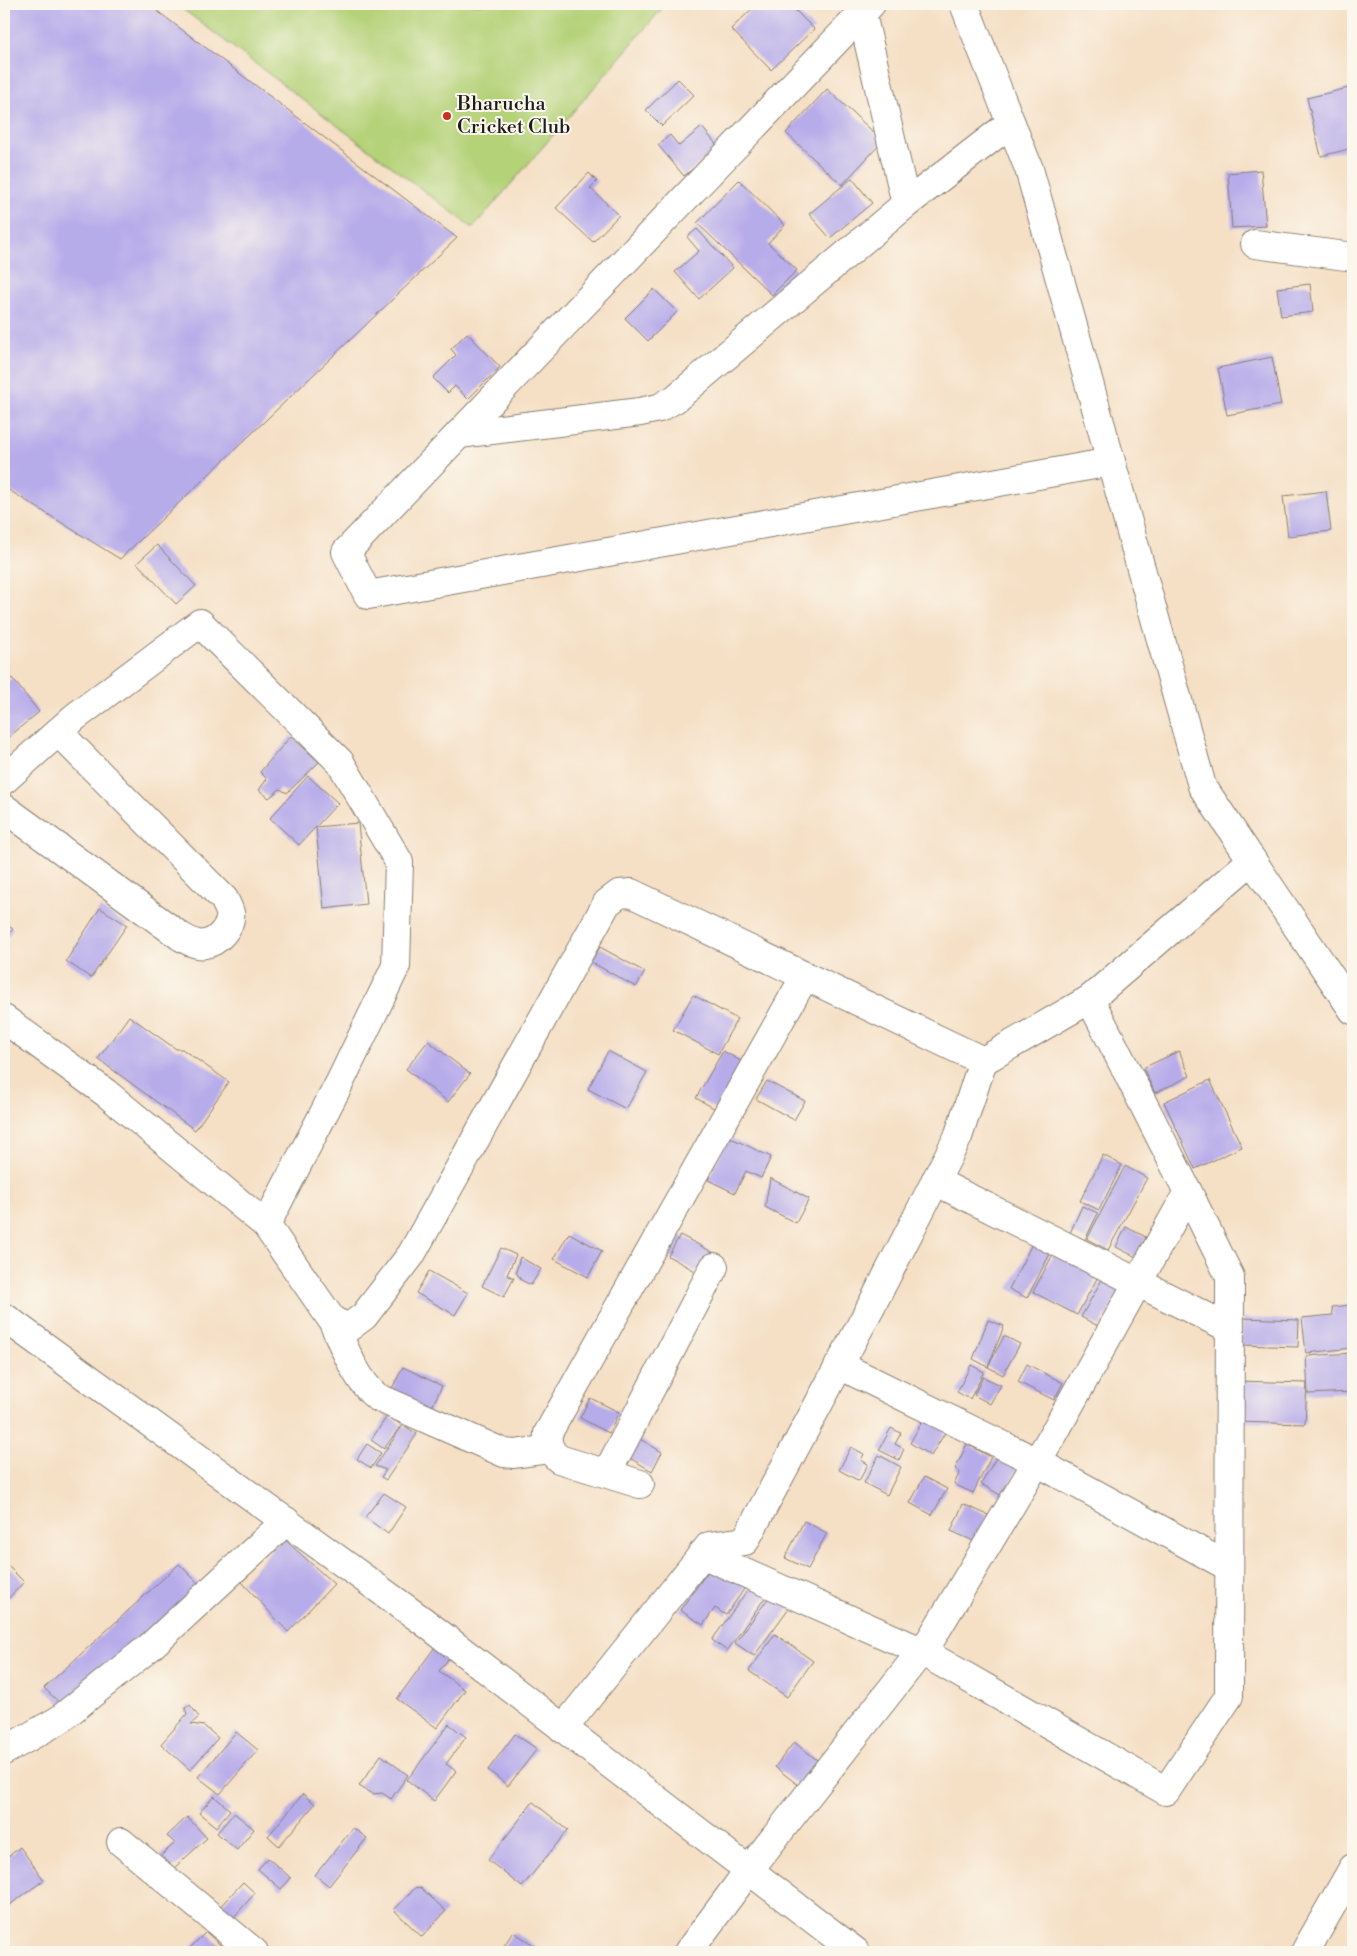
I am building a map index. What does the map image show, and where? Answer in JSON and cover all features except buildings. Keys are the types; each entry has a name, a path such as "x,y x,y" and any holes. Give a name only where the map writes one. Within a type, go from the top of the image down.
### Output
{"street":[{"path":"964,4 1029,170 1202,786 1353,1010"},
{"path":"866,9 906,204"},
{"path":"866,9 346,552 368,595 1111,462"},
{"path":"459,434 659,408 674,399 906,204 1011,123"},
{"path":"1255,244 1353,257"},
{"path":"4,780 58,732 200,623 340,762 399,862 396,966 340,1084 266,1225"},
{"path":"4,808 193,943 206,944 218,937 228,927 230,913 224,899 58,732"},
{"path":"563,1729 708,1546 745,1541 958,1137 983,1061 1090,999 1252,860"},
{"path":"332,1320 348,1328 364,1316 411,1255 607,902 619,894 631,893 983,1061"},
{"path":"640,1484 559,1459 547,1443 548,1433 805,976"},
{"path":"702,1554 921,1651 1166,1791 1229,1696 1230,1277 1090,999"},
{"path":"4,1019 106,1093 266,1225 332,1320 367,1389 377,1397 504,1453 514,1454 550,1449"},
{"path":"935,1181 1229,1328"},
{"path":"688,1952 749,1870 921,1651 1037,1462 1140,1282 1188,1192"},
{"path":"607,1474 714,1266"},
{"path":"4,1317 423,1620 856,1952"},
{"path":"839,1365 1037,1462 1229,1567"},
{"path":"4,1751 59,1720 144,1652 286,1521"},
{"path":"121,1842 254,1952"},
{"path":"1305,1952 1353,1871"}],"green space":[{"name":"Bharucha Cricket Club","path":"176,4 666,4 473,228"}],"place":[{"name":"Bharucha Cricket Club","path":"447,116"}]}
